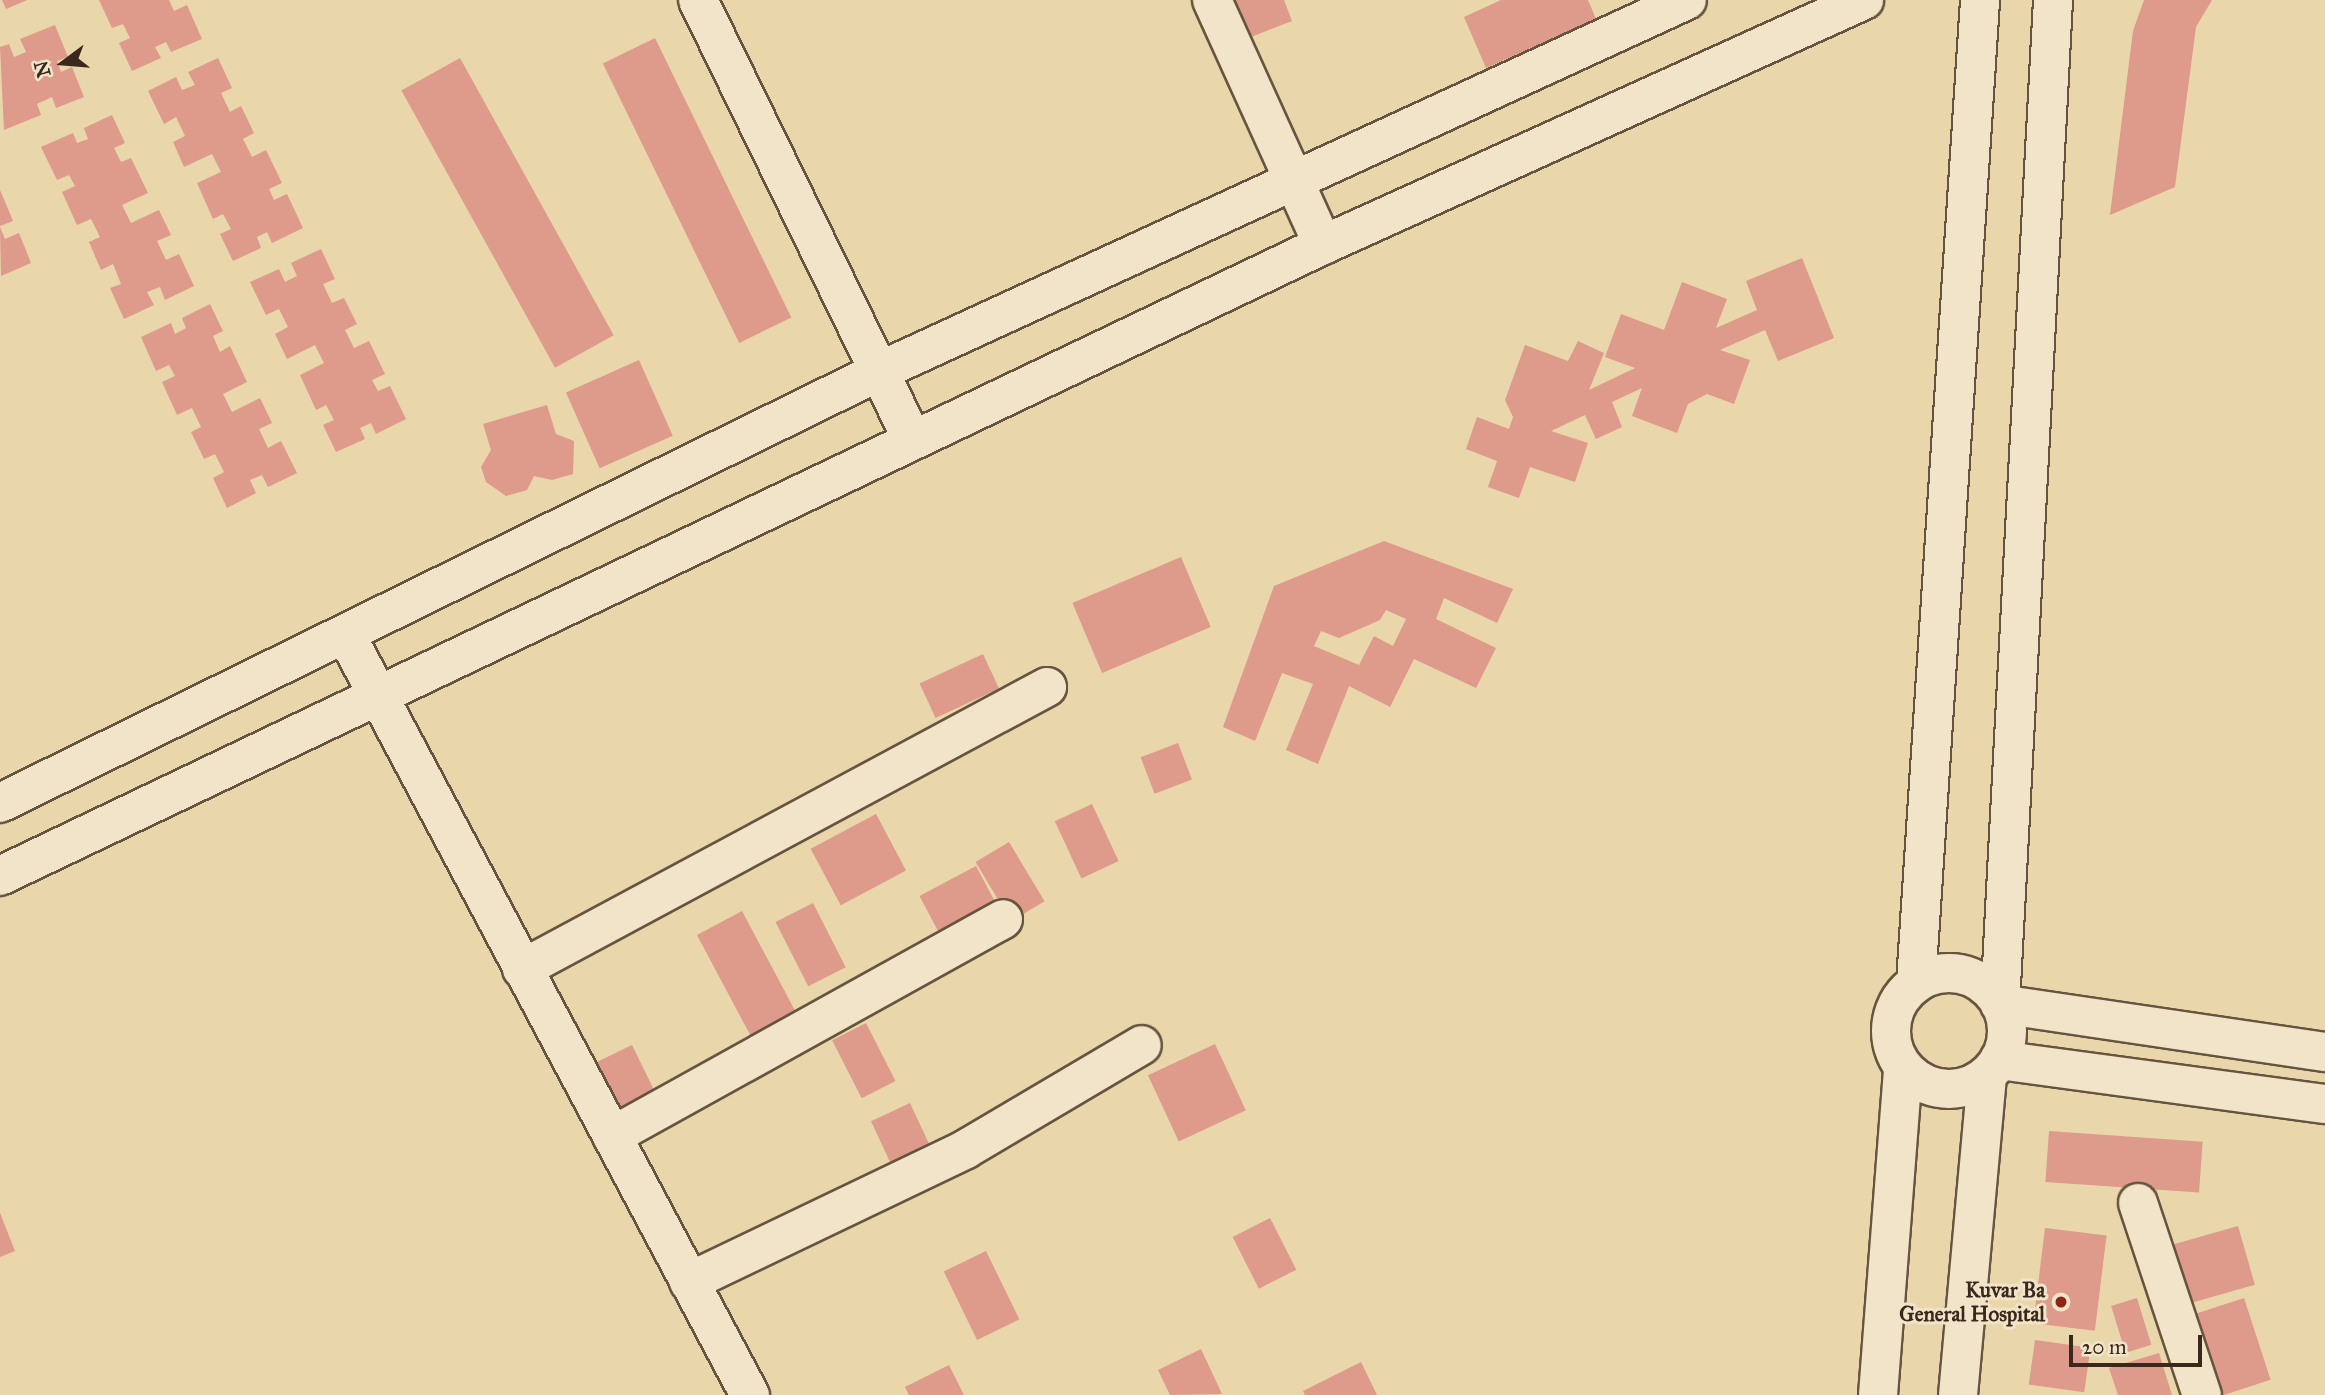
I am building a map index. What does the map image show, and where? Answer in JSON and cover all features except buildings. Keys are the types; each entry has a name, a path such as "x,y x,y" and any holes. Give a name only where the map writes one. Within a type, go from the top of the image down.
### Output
{"street":[{"path":"698,0 913,440"},
{"path":"1212,0 1322,245"},
{"path":"0,803 880,372 1687,0"},
{"path":"0,876 378,699 1322,245 1864,0"},
{"path":"1980,0 1916,983 1893,1014 1894,1051 1903,1068 1934,1088 1953,1090 1993,1068 2325,1104"},
{"path":"1958,1395 1993,1068 2006,1023 2000,1004 2053,0"},
{"path":"346,635 750,1395"},
{"path":"523,969 1047,687"},
{"path":"612,1136 1003,919"},
{"path":"1916,983 1953,973 1972,978 2000,1004 2325,1052"},
{"path":"690,1282 966,1149 1142,1045"},
{"path":"1878,1395 1903,1068"},
{"path":"2138,1203 2203,1395"}],"place":[{"name":"Kuvar Ba General Hospital","path":"2061,1302"}]}
